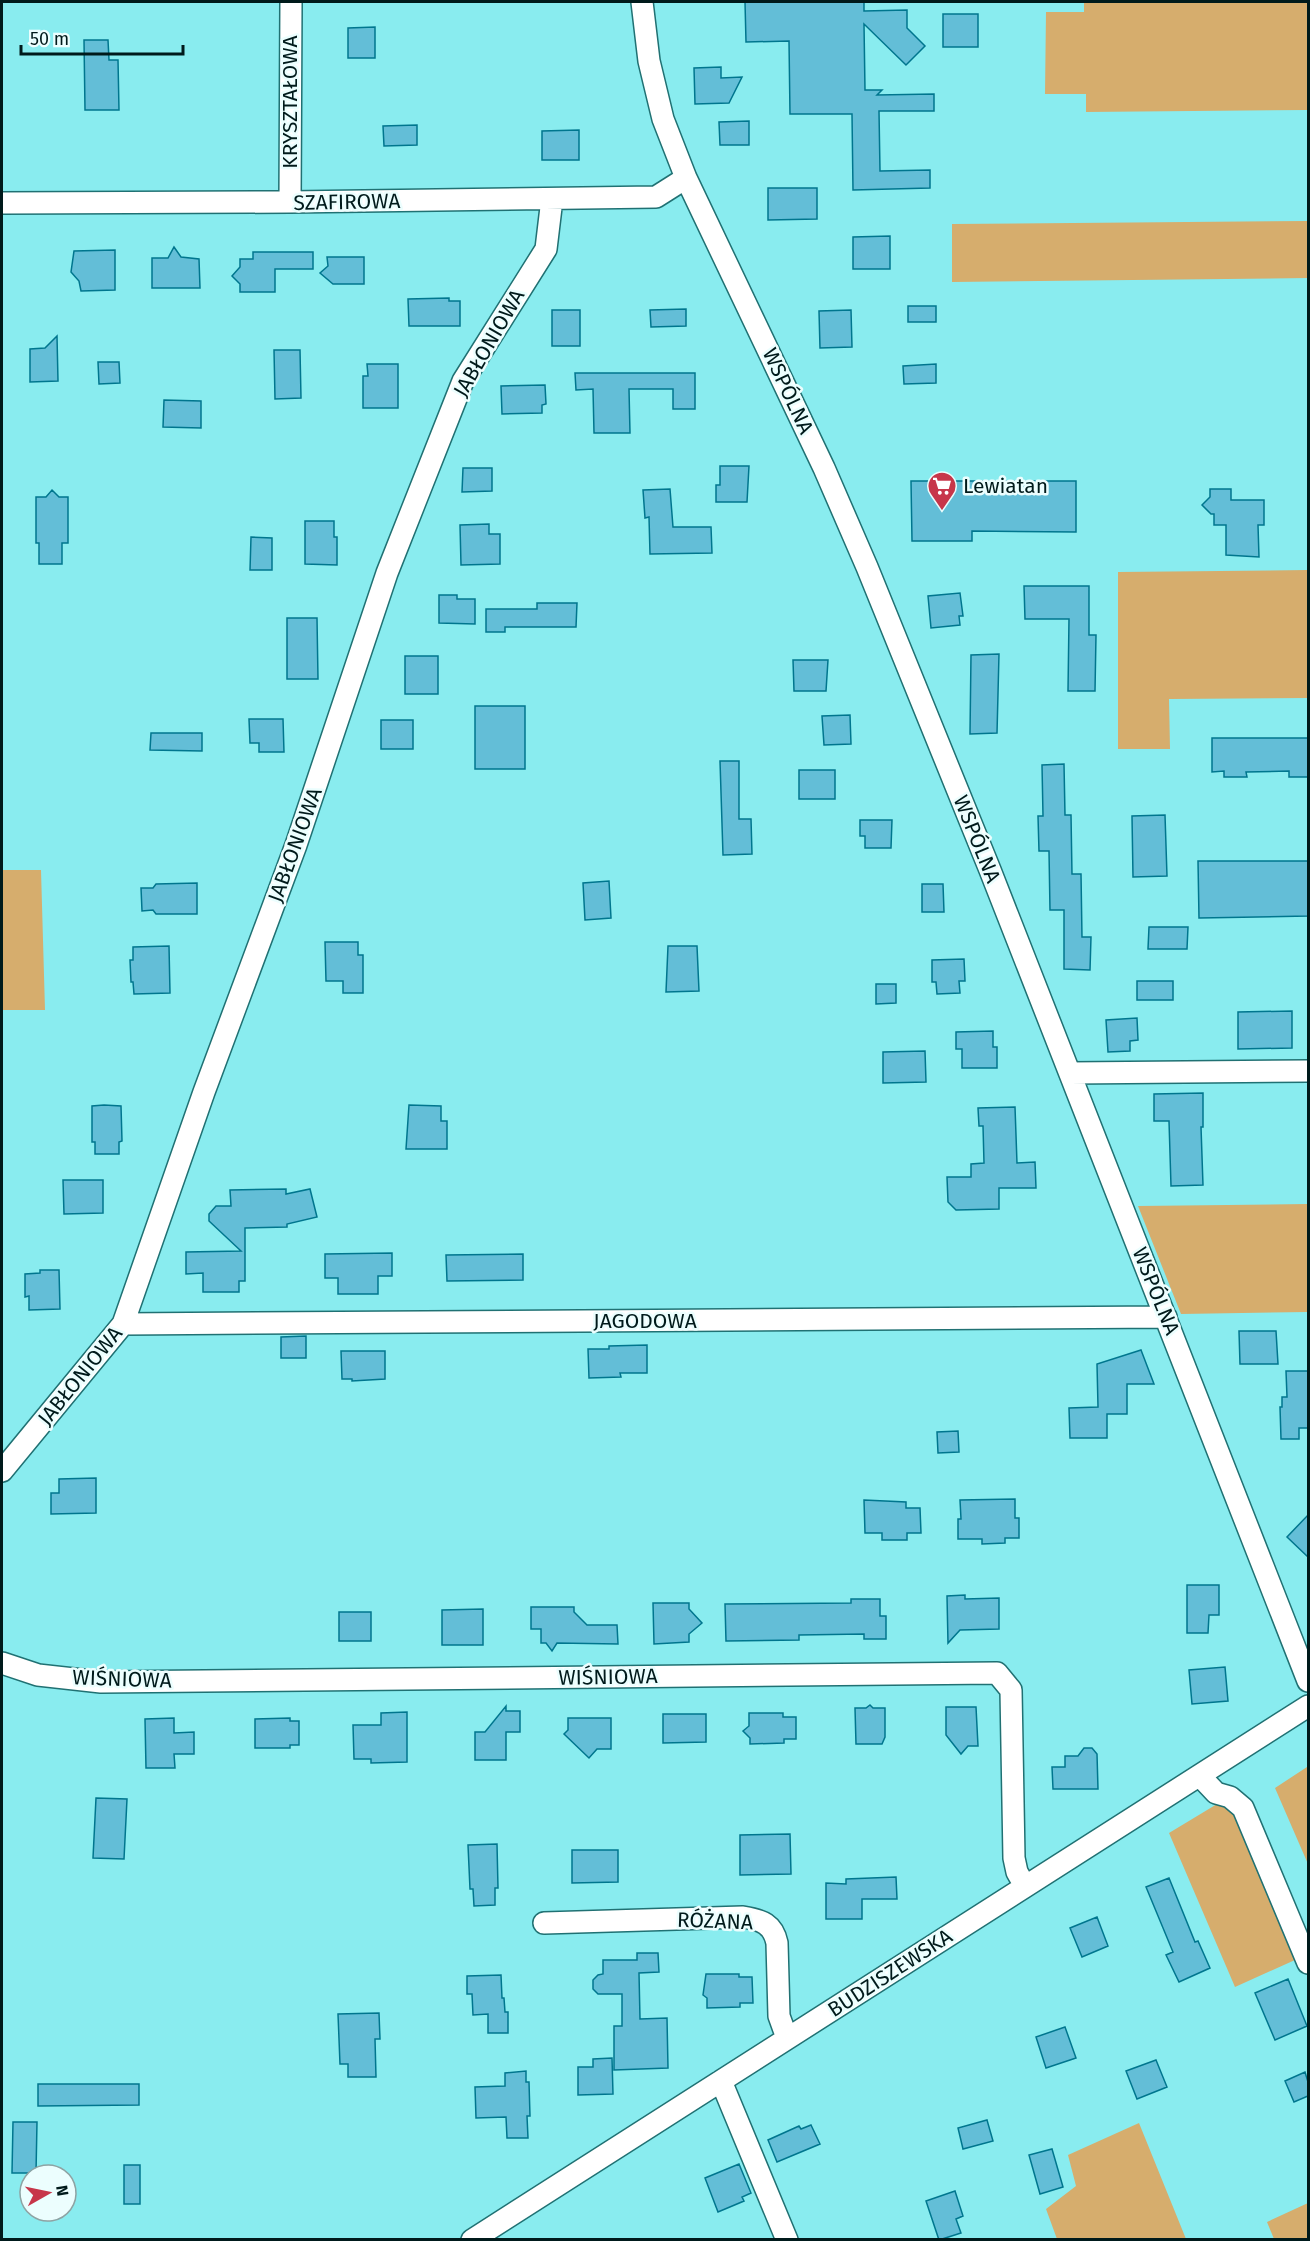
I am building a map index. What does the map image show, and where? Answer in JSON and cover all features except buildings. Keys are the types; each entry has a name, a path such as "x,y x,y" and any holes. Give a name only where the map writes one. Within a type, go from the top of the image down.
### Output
{"street":[{"name":"KRYSZTAŁOWA","path":"290,202 291,2"},
{"name":"WSPÓLNA","path":"642,2 649,61 663,119 686,178 824,468 854,538 1070,1073 1308,1681"},
{"name":"SZAFIROWA","path":"2,203 656,197 686,178"},
{"name":"JABŁONIOWA","path":"2,1471 123,1324 204,1092 296,845 387,573 463,381 546,249 552,199"},
{"path":"1070,1073 1308,1071"},
{"name":"JAGODOWA","path":"123,1324 1166,1317"},
{"name":"WIŚNIOWA","path":"2,1662 38,1675 101,1682 997,1673 1011,1690 1014,1858 1017,1872 1025,1886"},
{"name":"BUDZISZEWSKA","path":"472,2240 1308,1706"},
{"path":"1200,1776 1216,1793 1230,1797 1244,1808 1308,1963"},
{"name":"RÓŻANA","path":"544,1923 743,1917 758,1920 775,1932 779,2016 787,2038"},
{"path":"721,2080 787,2240"}],"shaded area":[{"path":"1084,2 1308,2 1308,110 1086,112 1086,94 1045,94 1046,12 1084,12"},
{"path":"1308,221 1308,278 952,282 952,224"},
{"path":"1308,570 1308,698 1169,699 1170,749 1118,749 1118,572"},
{"path":"2,870 41,870 45,1010 2,1010"},
{"path":"1308,1204 1308,1312 1181,1314 1138,1206"},
{"path":"1307,1767 1308,1772 1308,1864 1275,1788"},
{"path":"1227,1798 1295,1960 1235,1987 1169,1833"},
{"path":"1139,2123 1186,2239 1057,2239 1046,2209 1076,2186 1068,2155"},
{"path":"1308,2203 1308,2239 1274,2239 1267,2222"}],"place":[{"name":"Lewiatan","path":"942,512"}]}
